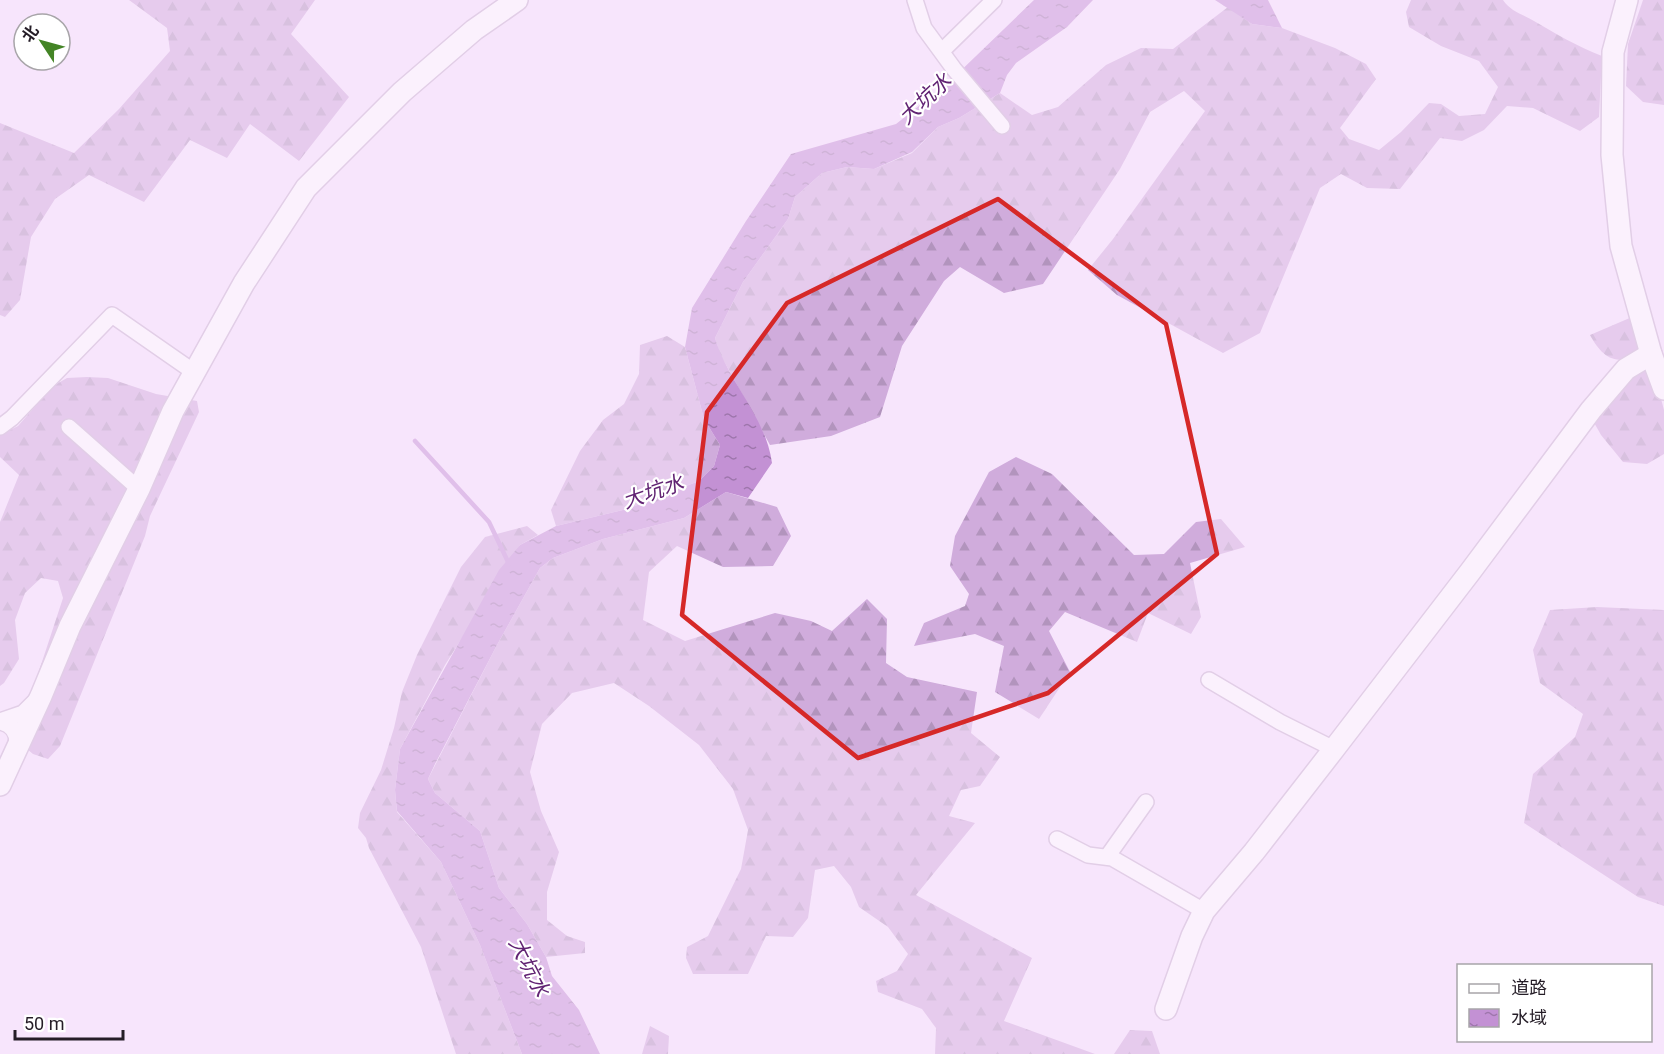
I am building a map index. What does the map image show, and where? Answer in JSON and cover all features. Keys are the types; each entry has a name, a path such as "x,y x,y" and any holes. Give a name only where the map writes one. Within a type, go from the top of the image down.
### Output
{"street":[{"path":"0,785 8,754 41,696 70,626 139,489 173,411 244,283 306,188 402,92 474,30 517,0"},
{"path":"915,0 924,28 954,69 1002,126"},
{"path":"942,51 994,0"},
{"path":"1627,0 1613,52 1612,155 1621,246 1651,354 1664,389"},
{"path":"0,427 12,418 112,315 194,372"},
{"path":"1166,1010 1192,936 1204,911 1254,852 1334,749 1591,410 1626,369 1651,354"},
{"path":"69,427 139,489"},
{"path":"1209,680 1280,722 1334,749"},
{"path":"0,721 23,713 41,696"},
{"path":"0,721 12,727 18,741 8,754"},
{"path":"1107,857 1146,802"},
{"path":"1057,839 1088,855 1112,858 1204,911"}],"highlighted area":[{"path":"998,199 1166,324 1217,554 1048,693 858,758 682,615 707,412 787,303"}],"green space":[{"path":"129,0 315,0 291,34 349,97 299,161 250,124 227,158 190,140 144,202 89,175 55,199 31,237 20,300 5,317 0,315 0,123 74,153 119,109 170,51 167,28"},
{"path":"1411,0 1503,0 1517,12 1567,40 1602,56 1599,117 1580,131 1533,108 1507,106 1484,130 1462,141 1440,138 1400,189 1367,188 1341,174 1320,188 1260,333 1223,353 1117,295 1088,270 1205,111 1184,91 1150,112 1120,169 1043,284 1004,293 960,267 944,281 902,346 880,417 831,436 770,445 720,354 715,338 743,282 788,219 795,197 822,173 847,167 874,169 912,153 938,127 959,118 1000,93 1032,115 1058,107 1106,65 1141,48 1173,49 1228,7 1252,24 1282,28 1335,48 1366,64 1376,79 1340,128 1349,139 1379,150 1401,132 1429,103 1441,104 1459,116 1485,114 1498,87 1479,61 1441,46 1409,27 1406,12"},
{"path":"1643,0 1664,0 1664,105 1643,102 1626,86 1628,44"},
{"path":"1632,317 1642,349 1625,359 1608,357 1590,335"},
{"path":"667,336 685,347 704,419 720,445 714,466 699,481 627,509 556,526 551,510 580,451 603,420 624,404 639,374 640,345"},
{"path":"1644,370 1655,376 1664,410 1664,454 1647,464 1623,462 1601,435 1592,419 1625,379"},
{"path":"67,378 108,378 156,394 197,401 199,412 150,516 145,536 60,746 48,759 33,754 27,749 43,712 36,680 63,598 58,581 41,578 25,593 15,620 19,659 0,686 0,522 19,475 0,457 0,435 18,426 53,386"},
{"path":"1016,457 1052,474 1134,555 1164,554 1196,522 1221,519 1245,547 1190,563 1201,617 1191,634 1148,613 1137,642 1065,612 1049,631 1070,672 1039,719 995,692 1004,646 975,634 914,646 924,623 965,606 969,594 950,566 955,536 989,472"},
{"path":"726,492 777,507 791,536 773,566 723,567 677,546 649,572 643,620 685,641 775,613 811,621 832,631 867,599 887,619 886,663 907,677 977,692 971,733 1000,757 980,786 961,790 949,816 975,823 916,895 1032,958 1004,1021 1095,1054 935,1054 936,1028 922,1009 878,992 876,981 897,971 908,954 888,927 859,907 851,887 834,866 815,870 808,918 793,937 766,936 748,974 693,974 686,958 687,947 708,936 741,869 748,830 733,789 699,745 649,706 614,683 572,693 542,724 530,772 541,811 559,852 547,892 547,920 567,936 585,942 585,953 546,957 527,924 499,888 480,831 435,793 428,779 497,645 540,568 553,558 603,539 684,518"},
{"path":"527,526 538,535 520,545 445,665 400,749 395,790 397,812 441,862 480,945 522,1054 456,1054 421,947 369,848 366,838 358,828 360,813 381,770 402,692 417,655 461,567 485,537"},
{"path":"1597,607 1664,610 1664,906 1638,897 1524,823 1533,774 1575,737 1583,714 1540,683 1533,650 1550,610"},
{"path":"650,1026 669,1036 668,1054 642,1054"},
{"path":"1130,1030 1152,1031 1160,1054 1114,1054"}],"water":[{"name":"大坑水","path":"1034,0 1093,0 1067,27 1016,63 1007,75 1000,93 959,118 938,127 912,152 874,169 847,167 822,173 795,197 788,219 743,282 715,338 729,370 762,430 772,463 748,498 726,492 684,518 603,539 553,558 540,568 435,764 428,779 435,793 480,831 499,888 527,924 546,957 552,976 579,1010 600,1054 522,1054 480,945 441,862 397,811 395,790 400,749 499,570 520,545 556,526 627,509 699,481 714,466 720,445 704,419 685,347 692,308 791,154 896,124 948,83"},
{"path":"1215,0 1268,0 1282,28 1252,24"}],"waterway":[{"path":"415,441 489,522 509,564"}]}
